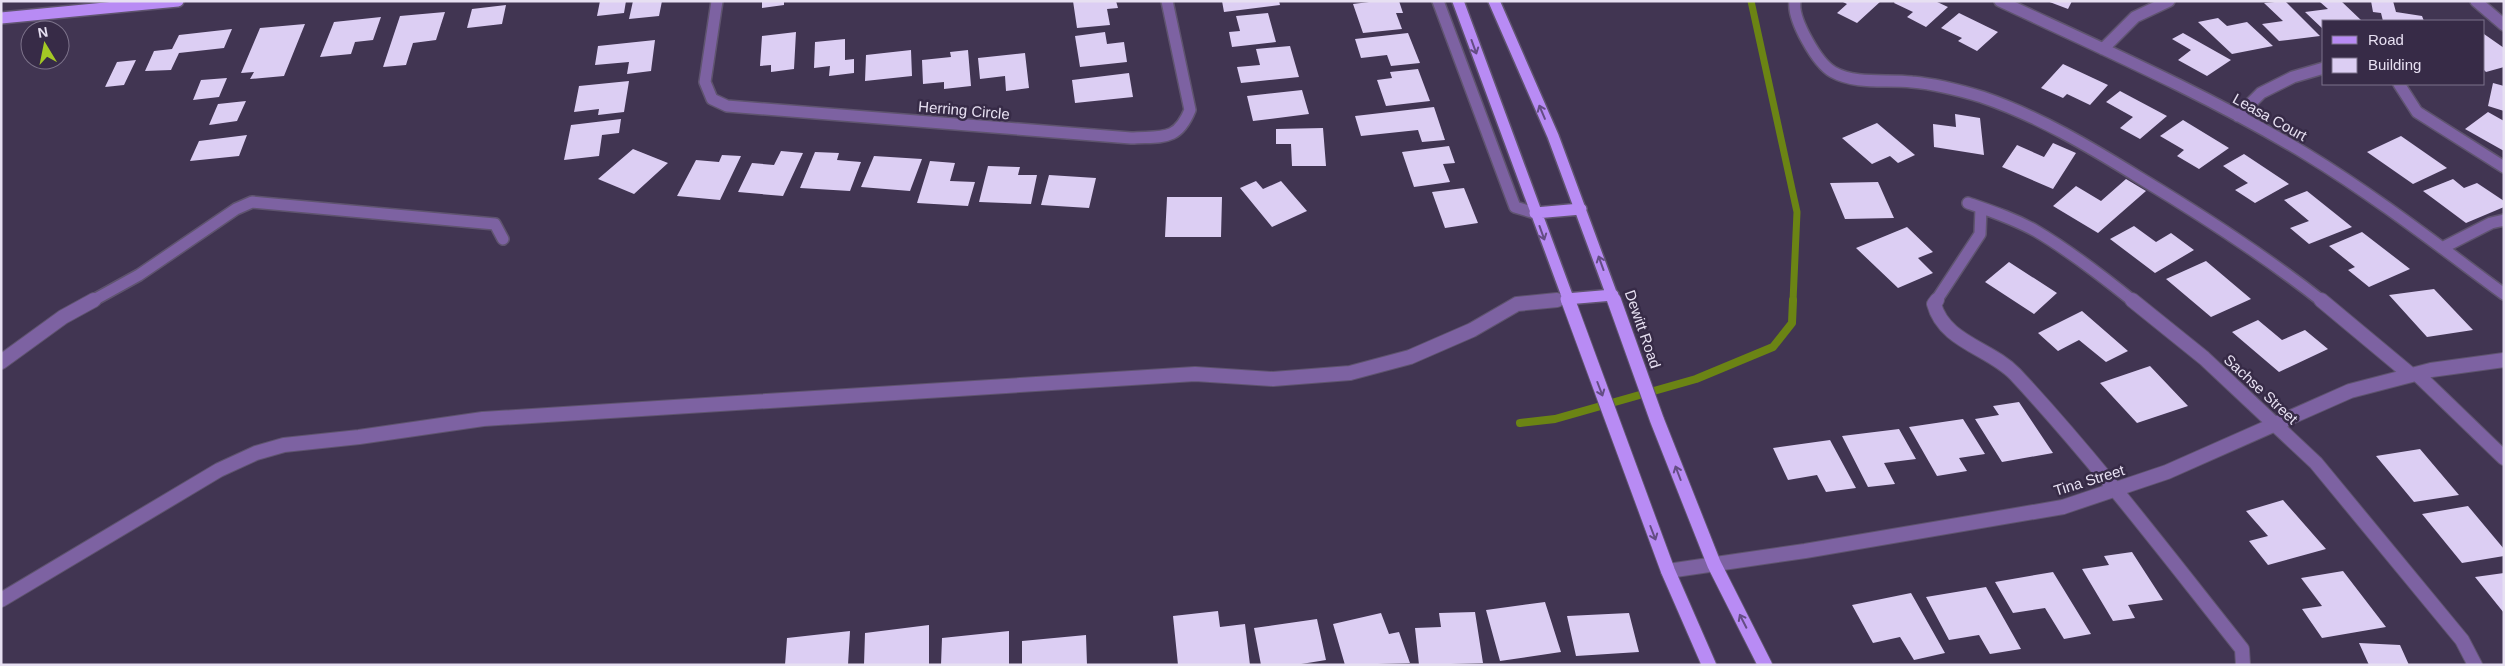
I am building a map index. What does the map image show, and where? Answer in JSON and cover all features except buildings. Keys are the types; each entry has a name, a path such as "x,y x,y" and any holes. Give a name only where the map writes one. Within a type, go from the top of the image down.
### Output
{"main road":[{"path":"1,18 178,1"},
{"path":"1458,1 1566,299 1668,571 1709,665"},
{"name":"Dewitt Road","path":"1494,1 1553,136 1613,295 1657,420 1714,564 1765,665"},
{"path":"1535,213 1581,209"},
{"path":"1566,299 1613,295"}],"street":[{"name":"Herring Circle","path":"716,1 705,82 712,99 727,106 1131,138 1169,136 1183,127 1190,110 1167,1"},
{"path":"1438,1 1515,206 1535,213"},
{"path":"1795,1 1793,7 1801,28 1818,55 1831,71 1866,81 1898,80 1935,85 1978,96 2029,114 2161,190 2261,257 2335,311 2414,374 2504,458"},
{"name":"Leasa Court","path":"2000,1 2103,49 2238,116 2307,155 2442,248 2504,294"},
{"path":"2103,49 2135,17 2169,1"},
{"path":"2476,1 2504,25"},
{"path":"2238,116 2261,93 2293,77 2322,69"},
{"path":"2400,85 2417,112 2504,167"},
{"path":"1,362 63,317 139,276 236,209 252,202 269,202 495,224 503,239"},
{"name":"Sachse Street","path":"1968,203 2010,218 2036,231 2097,272 2204,358 2316,462 2462,640 2475,665"},
{"path":"1981,208 1980,234 1934,304 1937,315 1945,327 1962,340 2012,372 2115,490 2242,649 2243,665"},
{"path":"2442,248 2491,223 2504,220"},
{"path":"1,600 220,470 256,453 284,445 359,437 483,419 1195,374 1273,379 1350,373 1410,358 1472,330 1517,304 1566,299"},
{"name":"Tina Street","path":"1668,571 1805,551 2063,507 2167,472 2350,391 2414,374 2504,360"}],"waterway":[{"path":"1751,1 1797,212 1793,301"},
{"path":"1520,423 1555,419 1696,379 1773,347 1792,323 1793,300"}]}
